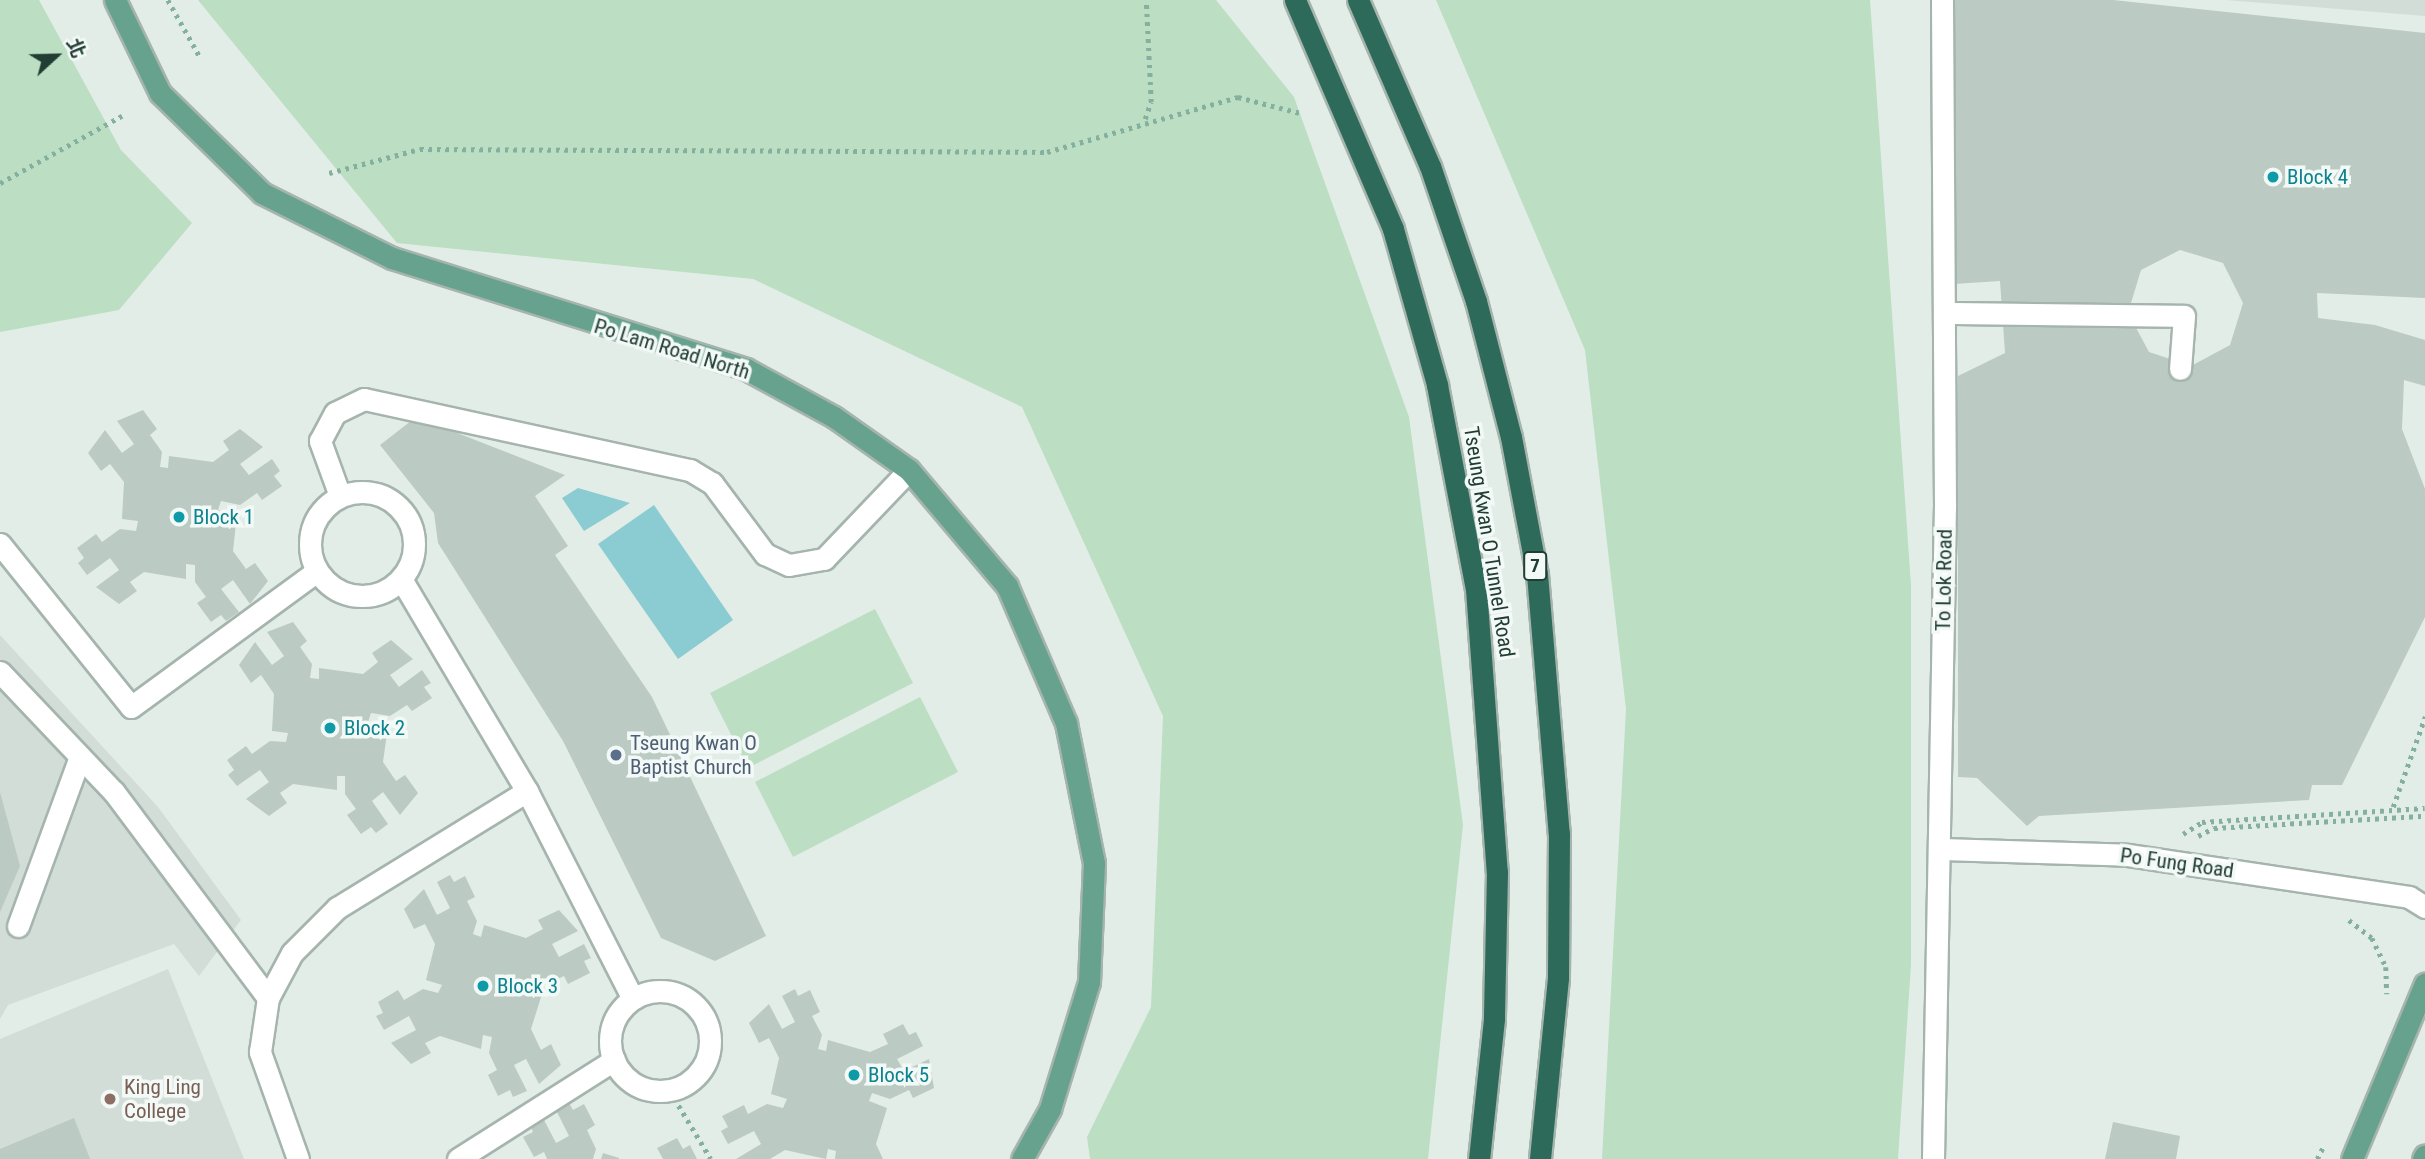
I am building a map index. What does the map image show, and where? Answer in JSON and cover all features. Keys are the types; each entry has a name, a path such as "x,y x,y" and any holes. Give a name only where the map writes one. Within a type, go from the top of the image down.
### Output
{"highway":[{"name":"Tseung Kwan O Tunnel Road","path":"1295,0 1371,171 1410,285 1476,589 1497,885 1494,1019 1479,1159"},
{"name":"Tseung Kwan O Tunnel Road","path":"1358,0 1430,166 1476,301 1511,437 1537,574 1559,834 1558,978 1539,1159"}],"main road":[{"name":"Po Lam Road North","path":"115,0 160,93 262,193 294,212 392,258 746,369 834,417 909,470 1007,586 1066,723 1094,863 1089,982 1050,1109 1022,1159"},
{"path":"2352,1159 2425,984"}],"street":[{"name":"To Lok Road","path":"1933,1159 1942,849 1942,0"},
{"path":"1944,313 2184,316 2180,369"},
{"path":"340,496 326,473 320,442 335,413 365,399 690,470 712,483 765,554 789,565 824,559 909,470"},
{"path":"375,493 404,513 414,546 401,579 358,596 328,583 317,571 310,537 320,513 340,496 375,493"},
{"path":"0,544 131,707 317,571"},
{"path":"401,579 527,791 633,999"},
{"path":"0,672 80,757 268,998"},
{"path":"18,926 80,757"},
{"path":"298,1159 260,1052 268,998 292,953 337,908 527,791"},
{"name":"Po Fung Road","path":"1942,849 2128,855 2420,899"},
{"path":"664,991 679,994 698,1009 709,1030 702,1068 670,1091 637,1085 614,1060 612,1026 633,999 664,991"},
{"path":"458,1159 614,1060"}],"path":[{"path":"168,0 200,57"},
{"path":"1145,119 1151,102 1146,0"},
{"path":"329,173 420,149 1047,152 1145,119 1238,97 1300,113"},
{"path":"0,183 123,115"},
{"path":"2393,807 2425,716"},
{"path":"2181,841 2189,826 2202,822 2393,807 2425,808"},
{"path":"2194,841 2214,828 2425,816"},
{"path":"2338,918 2372,938 2386,967 2384,1006"},
{"path":"670,1091 711,1159"},
{"path":"2317,1159 2325,1143"}],"shaded area":[{"path":"2226,0 2425,0 2425,16"},
{"path":"0,635 158,807 241,920 199,976 174,944 8,1005 0,1019"},
{"name":"King Ling College","path":"168,969 244,1159 0,1159 0,1039"}],"green space":[{"path":"0,0 39,0 121,150 192,223 119,310 0,332"},
{"path":"198,0 1216,0 1294,97 1409,417 1463,825 1428,1159 1090,1159 1087,1137 1151,1007 1163,716 1022,407 753,279 397,243"},
{"path":"1436,0 1870,0 1911,585 1911,965 1898,1159 1602,1159 1626,709 1585,350"},
{"path":"875,609 913,683 748,768 710,693"},
{"path":"920,697 958,772 793,857 755,782"}],"water":[{"path":"578,488 630,503 584,531 562,498"},
{"path":"654,505 733,620 678,659 598,544"}],"building":[{"path":"1954,0 2113,0 2425,33 2425,298 2317,293 2318,318 2375,325 2425,340 2425,386 2404,380 2402,429 2425,489 2425,617 2342,785 2312,785 2309,800 2039,816 2027,826 1977,778 1958,777 1958,376 2005,353 2000,281 1954,284","holes":["2180,250 2223,263 2243,303 2230,345 2191,366 2149,352 2128,313 2141,270"]},
{"name":"Block 1","path":"143,410 157,429 150,435 162,452 160,467 168,468 169,456 213,462 229,450 223,441 240,429 263,447 240,464 249,475 272,459 280,471 274,476 282,486 262,500 257,493 240,505 221,501 218,510 237,514 233,551 246,569 255,563 268,581 250,604 233,580 221,589 239,612 226,621 221,615 211,622 197,603 206,597 195,582 195,565 186,564 186,579 144,572 130,582 137,591 119,604 96,587 119,570 110,558 87,575 78,563 84,558 77,548 96,534 102,542 120,529 136,531 138,521 122,519 124,482 110,464 101,471 88,453 105,430 122,453 134,444 117,421"},
{"path":"416,417 565,475 535,496 568,546 555,555 652,697 766,936 715,961 661,938 563,741 438,543 434,513 380,445"},
{"name":"Block 2","path":"293,622 307,641 300,647 312,664 310,678 319,679 319,668 363,674 378,662 372,653 391,640 413,659 390,675 399,687 422,670 431,683 424,687 432,698 412,711 407,705 390,716 371,713 368,722 388,726 383,762 396,781 405,775 418,793 400,815 383,792 372,801 388,824 376,833 371,827 361,834 347,815 356,809 345,794 345,776 337,776 337,790 293,784 280,793 287,803 269,816 246,799 269,782 260,770 237,786 228,775 234,770 227,760 246,746 252,754 270,741 286,742 288,733 272,731 274,694 261,675 251,683 239,665 255,642 272,665 284,656 267,632"},
{"path":"0,792 20,866 0,912"},
{"name":"Block 3","path":"450,875 454,882 465,876 475,897 467,901 477,921 473,934 481,937 484,925 526,938 543,929 538,920 559,910 578,931 552,944 559,957 584,944 591,958 584,961 590,973 568,984 564,976 546,985 527,978 523,987 542,994 531,1029 541,1050 551,1044 561,1065 539,1084 526,1059 514,1065 527,1091 513,1097 510,1090 498,1096 488,1075 497,1070 489,1053 492,1037 483,1035 481,1049 440,1036 425,1043 431,1053 411,1064 391,1043 416,1030 409,1016 384,1030 376,1016 383,1013 378,1002 398,990 404,1000 423,989 438,993 442,985 426,980 435,944 425,924 414,929 404,909 424,889 437,915 450,908 437,882"},
{"name":"Block 5","path":"795,989 798,996 810,990 820,1012 812,1016 822,1035 818,1049 826,1051 828,1040 870,1052 888,1044 883,1034 903,1024 909,1035 916,1032 923,1046 897,1059 904,1071 929,1059 934,1088 913,1098 909,1090 890,1099 872,1093 869,1101 887,1108 876,1144 883,1159 835,1159 836,1151 828,1149 826,1159 785,1150 770,1159 736,1159 761,1144 754,1131 728,1144 721,1131 728,1127 722,1116 744,1105 748,1114 767,1104 783,1108 787,1099 771,1094 779,1058 769,1038 759,1043 749,1023 769,1004 782,1029 795,1022 782,996"},
{"path":"569,1103 573,1110 584,1104 595,1125 587,1130 596,1149 593,1159 547,1159 544,1152 534,1157 523,1137 533,1132 530,1125 543,1118 556,1143 569,1136 556,1110"},
{"path":"74,1118 90,1159 0,1159 0,1149"},
{"path":"2113,1122 2180,1136 2176,1159 2105,1159"},
{"path":"677,1138 683,1149 690,1145 697,1159 663,1159 657,1148"},
{"path":"603,1153 619,1158 619,1159 601,1159"}],"place":[{"name":"Block 4","path":"2273,177"},
{"name":"Block 1","path":"179,517"},
{"name":"Block 2","path":"330,728"},
{"name":"Tseung Kwan O Baptist Church","path":"616,755"},
{"name":"Block 3","path":"483,986"},
{"name":"Block 5","path":"854,1075"},
{"name":"King Ling College","path":"110,1099"}]}
